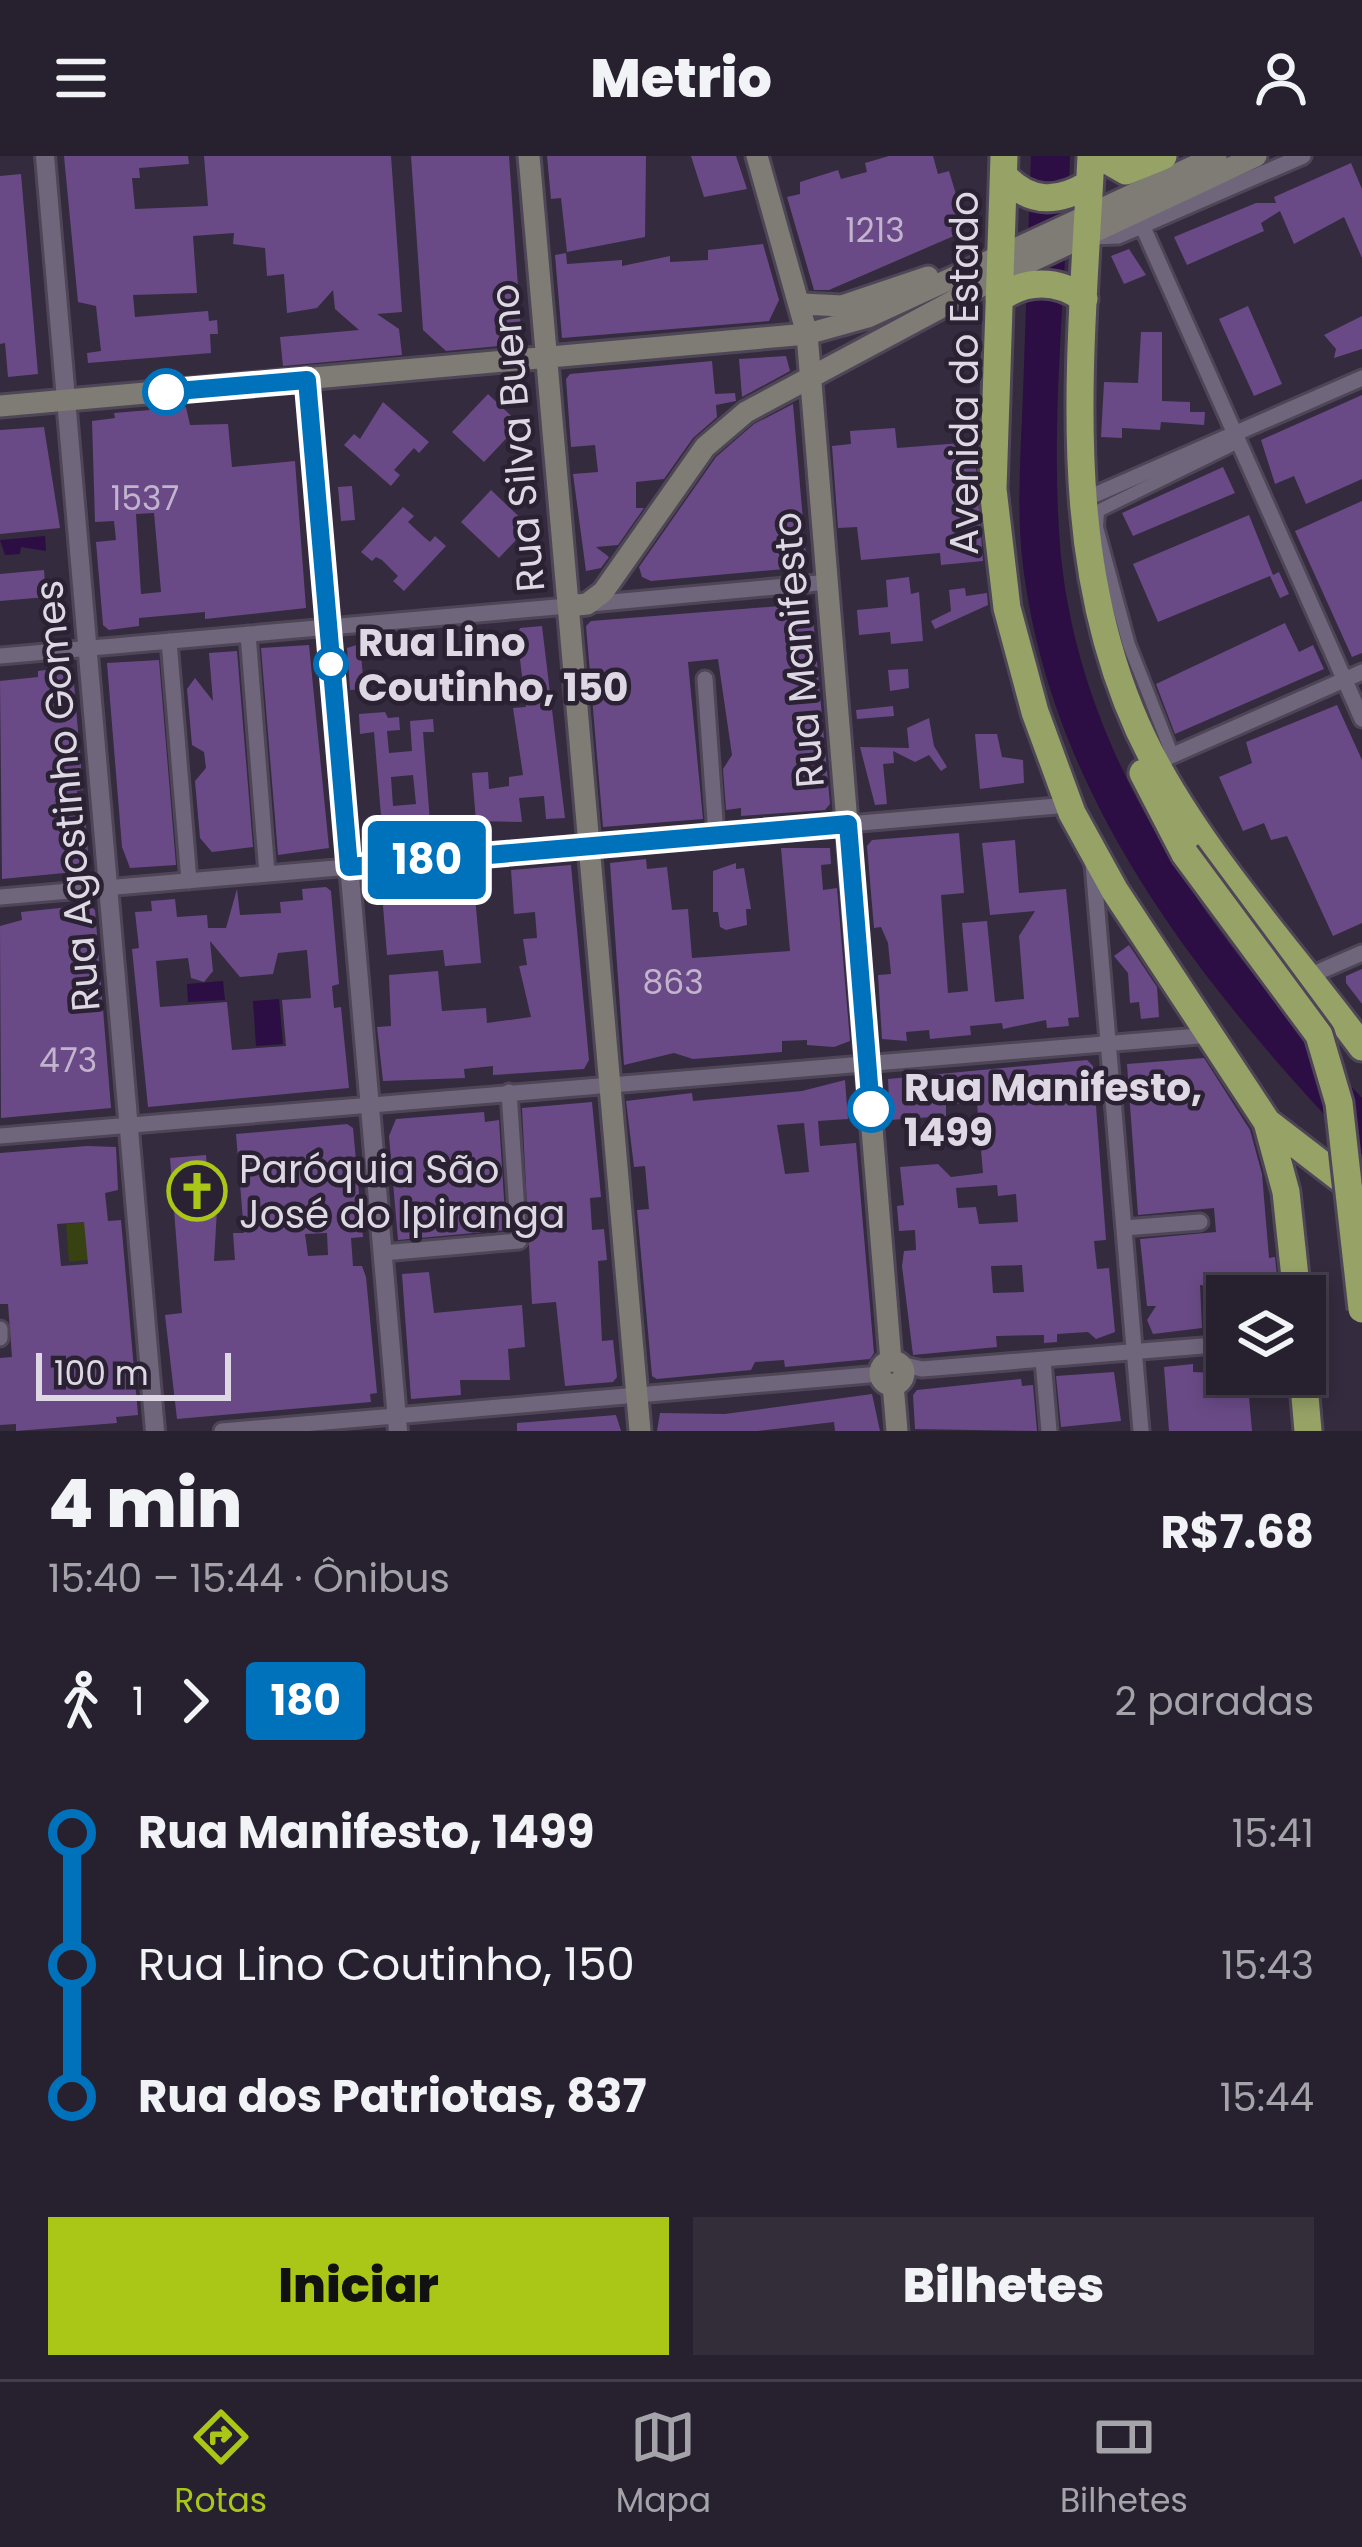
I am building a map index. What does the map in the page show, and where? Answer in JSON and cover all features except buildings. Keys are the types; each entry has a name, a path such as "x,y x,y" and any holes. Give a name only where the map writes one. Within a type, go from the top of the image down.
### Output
{"highway":[{"path":"1092,168 1126,171 1163,156"},
{"path":"1004,166 1018,190 1041,199 1065,196 1092,168"},
{"name":"Avenida do Estado","path":"1004,166 993,489 999,561 1036,712 1069,805 1092,849 1268,1122 1362,1196"},
{"path":"1092,168 1143,207"},
{"path":"1092,168 1080,502 1098,617 1122,688 1138,762 1186,854 1319,1035 1339,1102 1362,1309"},
{"path":"1000,276 1019,287 1065,287 1084,299"},
{"path":"1122,688 1163,758 1362,1047"},
{"path":"1268,1122 1286,1192 1295,1275"},
{"path":"1305,1395 1308,1431"}],"main road":[{"name":"Rua Silva Bueno","path":"529,156 565,571 578,605 589,846 640,1431"},
{"name":"Rua Manifesto","path":"757,156 808,334 867,1061 898,1372 897,1431"},
{"path":"1143,207 1216,156"},
{"path":"578,605 617,570 714,437 746,412 1088,226 1143,207 1256,156"},
{"path":"0,406 808,334 868,317 952,276"},
{"path":"802,304 842,305 920,277 1000,276"},
{"path":"565,571 583,584 600,583 617,570"}],"street":[{"name":"Rua Agostinho Gomes","path":"45,156 155,1431"},
{"path":"1303,156 1143,207 1236,437 1362,719"},
{"path":"1080,502 1362,378"},
{"path":"307,380 397,1423"},
{"path":"1236,437 1098,511 1097,527 1163,758 1362,672"},
{"path":"0,656 829,582"},
{"path":"248,634 267,874"},
{"path":"169,641 189,880"},
{"path":"705,679 716,836"},
{"path":"0,897 1069,805"},
{"path":"1092,849 1141,1431"},
{"path":"1309,976 1362,952"},
{"path":"0,1136 1212,1035"},
{"path":"382,1253 519,1241 509,1092"},
{"path":"1124,1228 1200,1222"},
{"path":"222,1431 397,1423 637,1395 1206,1346"},
{"path":"1043,1360 1049,1431"}],"green space":[{"path":"85,1222 88,1260 69,1262 66,1224"}],"shaded area":[{"path":"1031,156 1070,156 1058,508 1074,635 1097,710 1128,782 1210,917 1309,1041 1362,1098 1362,1155 1246,1025 1193,957 1144,886 1066,734 1040,652 1021,544"},
{"path":"45,536 46,551 21,547 20,554 5,555 0,540"},
{"path":"223,981 225,1000 188,1002 187,984"},
{"path":"279,999 283,1044 256,1046 253,1001"}],"bus line":[{"name":"180","path":"166,392 307,380 349,867 848,824 871,1109"}],"place":[{"name":"Rua Lino Coutinho, 150","path":"331,664"},
{"name":"Rua Manifesto, 1499","path":"871,1109"},
{"name":"Paróquia São José do Ipiranga","path":"197,1191"}]}
